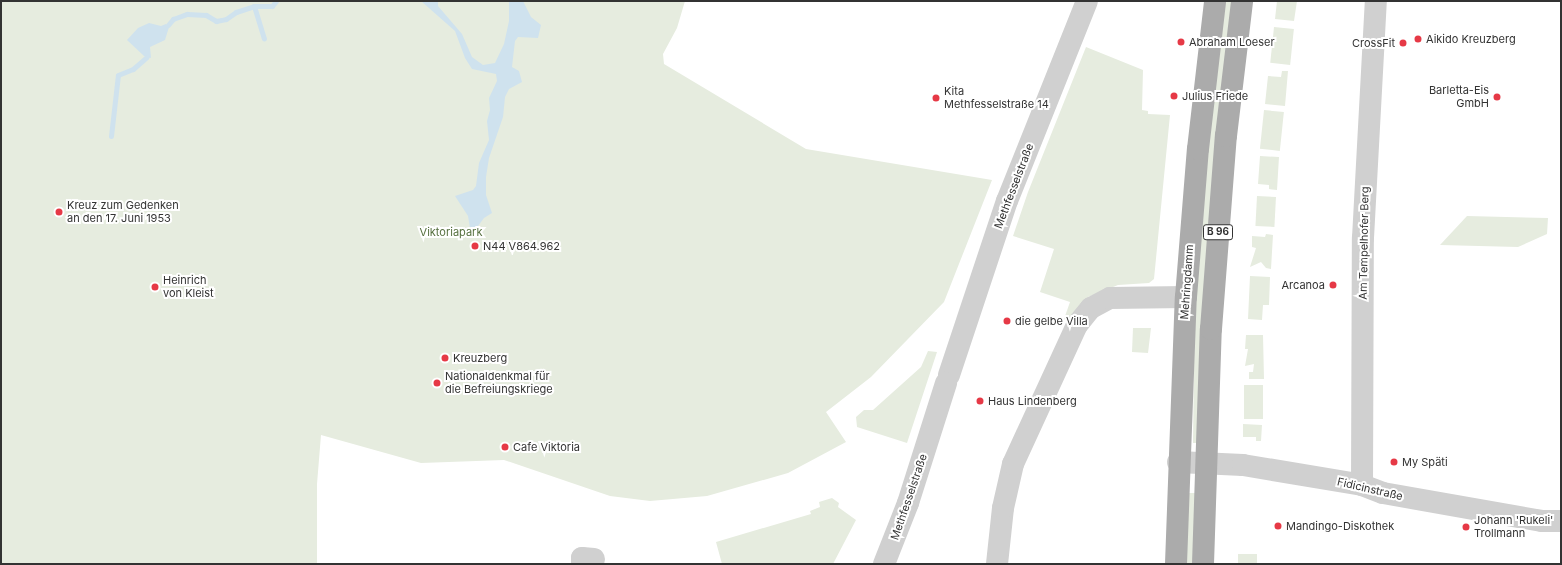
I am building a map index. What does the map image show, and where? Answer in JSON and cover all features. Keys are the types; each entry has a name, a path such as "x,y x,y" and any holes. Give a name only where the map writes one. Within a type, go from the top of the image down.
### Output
{"main road":[{"name":"Mehringdamm","path":"1176,564 1178,462 1186,297 1198,149 1215,1"},
{"name":"B 96","path":"1202,564 1205,463 1216,260 1242,1"}],"street":[{"name":"Methfesselstraße","path":"884,564 908,503 1007,201 1087,1"},
{"name":"Am Tempelhofer Berg","path":"1362,485 1363,238 1376,1"},
{"path":"997,564 1003,508 1013,464 1077,325 1091,308 1110,298 1186,297"},
{"name":"Fidicinstraße","path":"1178,462 1243,465 1362,485 1383,494 1542,521 1561,521"}],"green space":[{"name":"Viktoriapark","path":"1,1 685,1 677,28 663,54 664,64 806,149 992,180 944,302 871,377 826,412 846,442 788,473 707,496 650,501 610,496 504,460 421,463 321,435 317,484 317,564 1,564"},
{"path":"1223,1 1233,1 1198,443 1193,443 1195,285"},
{"path":"1277,1 1297,1 1294,21 1275,19"},
{"path":"1274,27 1294,29 1290,65 1270,63"},
{"path":"1086,47 1143,70 1142,110 1148,111 1148,114 1170,115 1154,279 1149,283 1118,285 1088,297 1068,321 1064,319 1070,302 1040,292 1054,249 1013,236 1028,192"},
{"path":"1282,71 1288,71 1285,106 1265,104 1268,76 1281,77"},
{"path":"1264,110 1284,112 1280,151 1260,149"},
{"path":"1260,156 1279,157 1277,190 1269,189 1269,185 1258,184"},
{"path":"1257,196 1276,197 1274,227 1255,226"},
{"path":"1467,216 1548,218 1547,234 1518,247 1440,245"},
{"path":"1266,234 1273,235 1271,269 1266,268 1261,262 1250,267 1256,248 1252,247 1252,236 1265,237"},
{"path":"1250,276 1270,277 1269,305 1263,305 1262,320 1248,319"},
{"path":"1133,328 1151,328 1148,353 1132,352"},
{"path":"1246,335 1263,335 1264,379 1249,379 1249,372 1253,372 1254,364 1245,366 1248,349 1245,349"},
{"path":"928,351 937,352 907,443 857,427 856,417 864,410 873,410 921,367"},
{"path":"1244,385 1263,385 1263,419 1244,419"},
{"path":"1243,424 1262,425 1261,441 1256,441 1256,437 1243,437"},
{"path":"1185,493 1197,493 1197,564 1185,564"},
{"path":"832,498 839,503 838,507 856,520 833,564 722,564 716,542 811,514 810,511 820,507 819,502"},
{"path":"1238,554 1257,554 1257,564 1238,564"}],"water":[{"path":"421,1 438,1 438,6 462,34 472,57 483,65 495,63 504,44 509,21 509,1 523,1 531,17 541,25 538,38 518,37 515,41 512,67 519,71 522,82 509,89 505,97 503,117 489,158 486,177 486,195 492,213 484,218 475,230 470,228 468,216 455,196 473,190 476,186 479,163 489,140 487,121 490,110 489,98 497,81 496,74 472,69 465,58 455,31"},
{"path":"149,23 161,26 166,24 169,27 165,40 150,47 151,58 144,56 127,40 138,28"}],"waterway":[{"path":"168,25 173,19 187,14 206,15 216,21 226,19 236,12 254,6 272,6 276,1"},
{"path":"254,6 264,38"},
{"path":"111,136 118,75 133,69 147,57"}],"place":[{"name":"Aikido Kreuzberg","path":"1418,39"},
{"name":"Abraham Loeser","path":"1181,42"},
{"name":"CrossFit","path":"1403,43"},
{"name":"Julius Friede","path":"1174,96"},
{"name":"Barletta-Eis GmbH","path":"1497,97"},
{"name":"Kita Methfesselstraße 14","path":"936,98"},
{"name":"Kreuz zum Gedenken an den 17. Juni 1953","path":"59,212"},
{"name":"N44 V864.962","path":"475,246"},
{"name":"Arcanoa","path":"1333,285"},
{"name":"Heinrich von Kleist","path":"155,287"},
{"name":"die gelbe Villa","path":"1007,321"},
{"name":"Kreuzberg","path":"445,358"},
{"name":"Nationaldenkmal für die Befreiungskriege","path":"437,383"},
{"name":"Haus Lindenberg","path":"980,401"},
{"name":"Cafe Viktoria","path":"505,447"},
{"name":"My Späti","path":"1394,462"},
{"name":"Mandingo-Diskothek","path":"1278,526"},
{"name":"Johann 'Rukeli' Trollmann","path":"1466,527"}]}
